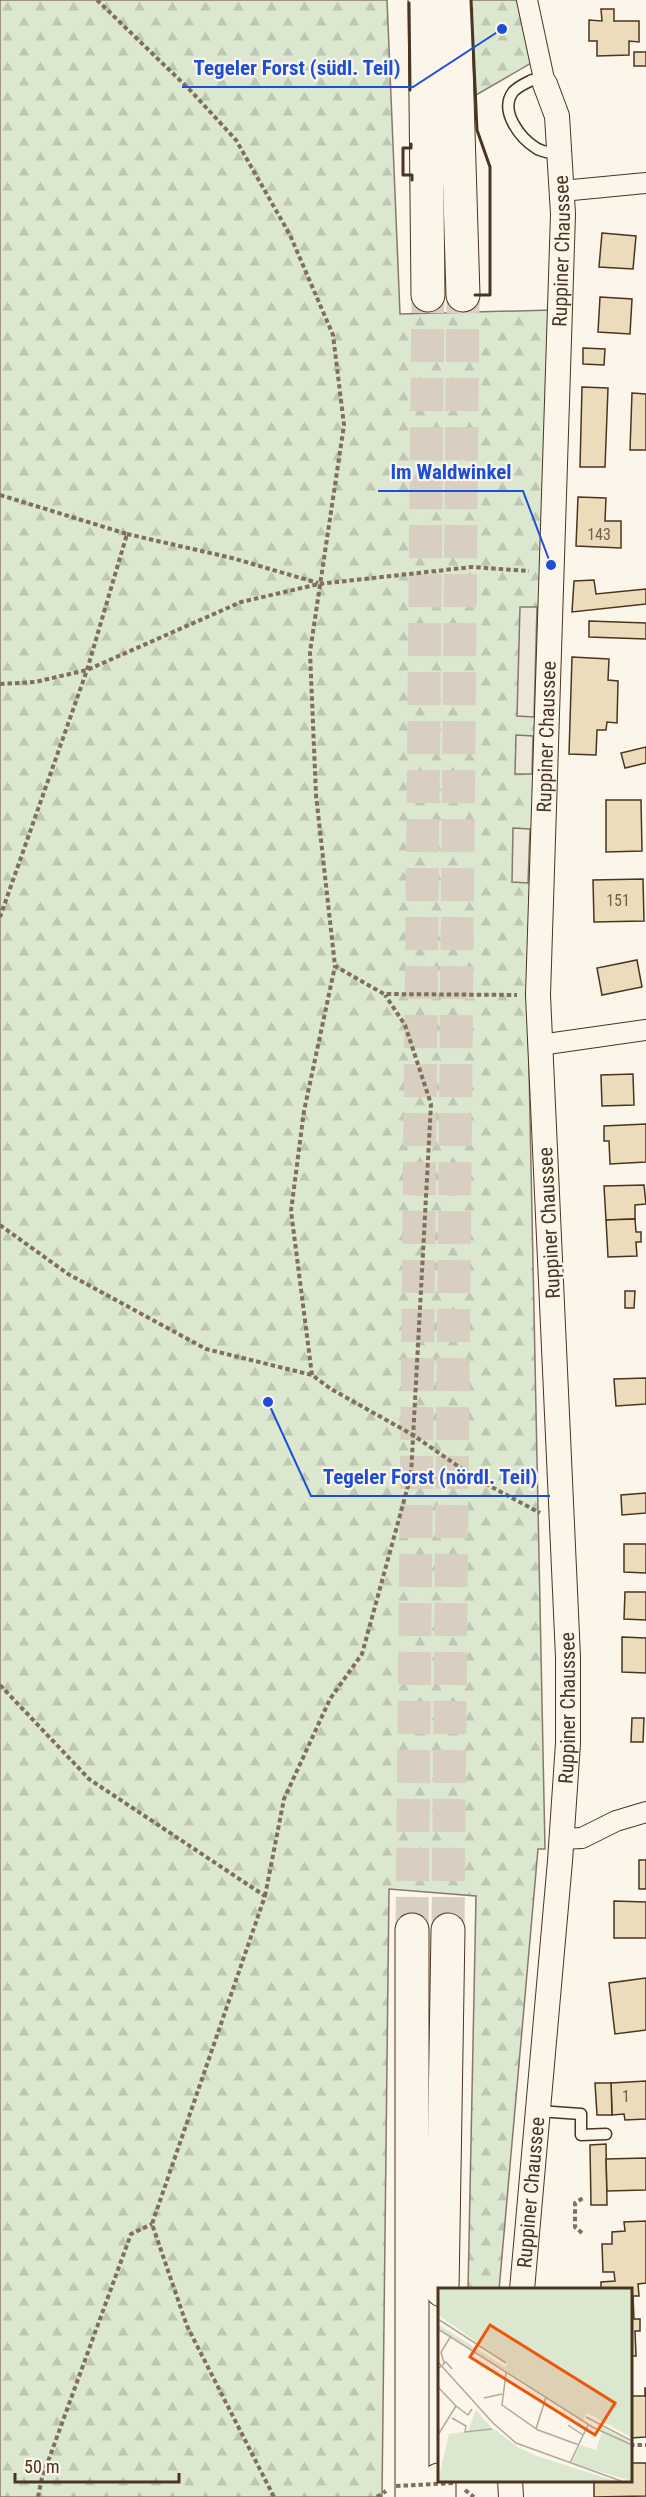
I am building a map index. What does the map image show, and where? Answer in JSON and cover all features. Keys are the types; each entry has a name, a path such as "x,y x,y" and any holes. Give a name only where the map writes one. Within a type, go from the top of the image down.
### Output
{"highway":[{"path":"425,0 428,295"},
{"path":"454,0 463,295"},
{"path":"404,2491 412,1930"},
{"path":"442,2288 448,1930"}],"street":[{"name":"Ruppiner Chaussee","path":"522,2288 562,1839 569,1701 538,995 563,255 562,191 557,116 545,84 527,0"},
{"path":"562,191 646,183"},
{"path":"540,1046 646,1030"},
{"path":"562,1839 582,1838 616,1821 646,1812"},
{"path":"510,2482 511,2497"}],"lane":[{"name":"Ruppiner Chaussee","path":"545,84 532,80 513,91 508,100 508,114 516,128 536,148 559,155"},
{"path":"538,2111 581,2114 581,2135 606,2134"}],"path":[{"path":"97,0 189,89 236,140 290,235 333,335 344,425 319,584 310,664 316,795 335,966 304,1111 291,1211 312,1375"},
{"path":"0,495 127,534 232,558 319,584"},
{"path":"0,917 87,670 127,534"},
{"path":"0,684 35,682 87,670 242,602 319,584 472,567 551,573"},
{"path":"274,2497 187,2326 152,2224 265,1896 284,1799 330,1699 362,1654 411,1474 431,1104 405,1025 384,994 335,966"},
{"path":"384,994 538,995"},
{"path":"0,1225 68,1274 206,1349 312,1375 331,1389 413,1435 475,1478 563,1526"},
{"path":"0,1685 89,1779 265,1896"},
{"path":"582,2233 575,2228 574,2203 583,2198"},
{"path":"38,2497 42,2478 131,2234 152,2224"},
{"path":"404,2491 445,2487"}],"green space":[{"path":"0,0 387,0 400,314 552,310 527,970 545,1849 538,1849 499,2288 468,2288 476,1896 389,1889 382,2497 0,2497"},
{"path":"468,0 527,0 540,58 476,95"}],"shaded area":[{"path":"520,607 537,607 534,717 517,716"},
{"path":"516,735 533,736 532,774 515,774"},
{"path":"513,828 530,829 528,883 512,882"}],"building":[{"path":"601,9 614,9 614,21 639,21 639,42 629,41 629,55 597,56 597,41 589,41 589,20 602,21"},
{"path":"634,52 646,52 646,66 634,66"},
{"path":"602,233 636,236 633,269 599,267"},
{"path":"600,297 632,299 630,334 598,332"},
{"path":"583,348 605,349 604,365 583,364"},
{"path":"582,387 608,388 605,467 580,467"},
{"path":"632,393 646,394 646,450 630,450"},
{"path":"578,497 606,498 605,521 621,521 621,548 576,546"},
{"path":"594,580 596,594 646,589 646,604 572,612 574,581"},
{"path":"589,621 646,623 646,639 589,637"},
{"path":"572,657 609,659 608,680 618,681 617,723 607,722 606,730 597,730 596,755 569,754"},
{"path":"646,747 646,763 625,768 621,753"},
{"path":"606,800 641,800 642,851 606,852"},
{"path":"643,879 644,921 594,922 593,880"},
{"path":"637,960 642,987 602,995 597,968"},
{"path":"633,1074 634,1105 602,1106 601,1075"},
{"path":"646,1124 646,1162 610,1164 609,1141 604,1141 604,1126"},
{"path":"644,1185 646,1204 635,1205 635,1219 606,1220 604,1186"},
{"path":"635,1219 636,1232 641,1232 641,1242 636,1242 637,1256 608,1257 606,1220"},
{"path":"625,1291 635,1291 634,1308 625,1308"},
{"path":"646,1378 646,1404 616,1406 614,1379"},
{"path":"646,1493 646,1513 622,1515 621,1495"},
{"path":"624,1544 646,1544 646,1573 624,1572"},
{"path":"625,1592 646,1592 646,1620 624,1619"},
{"path":"622,1637 646,1638 646,1673 622,1672"},
{"path":"632,1718 644,1718 643,1742 631,1742"},
{"path":"639,1860 646,1860 646,1889 639,1889"},
{"path":"614,1901 646,1902 646,1938 614,1938"},
{"path":"646,1978 646,2030 615,2034 609,1983"},
{"path":"646,2081 646,2119 625,2120 624,2114 612,2115 611,2083"},
{"path":"595,2083 611,2083 612,2115 597,2115"},
{"path":"606,2144 607,2205 591,2205 590,2145"},
{"path":"646,2158 646,2190 607,2191 606,2159"},
{"path":"646,2221 646,2283 638,2284 639,2296 633,2296 634,2319 640,2319 640,2331 635,2331 636,2356 631,2356 631,2288 601,2288 601,2282 615,2281 614,2272 603,2272 602,2244 612,2244 612,2232 625,2231 624,2222"},
{"path":"646,2388 646,2437 631,2438 631,2396 645,2396"},
{"path":"631,2463 646,2463 646,2496 594,2497 594,2482 631,2482"}],"tunnel":[{"path":"412,1930 428,295"},
{"path":"448,1930 463,295"}],"wall":[{"path":"471,0 477,130 490,167 490,295 475,295"},
{"path":"409,3 410,90"},
{"path":"411,144 411,148 403,148 403,175 412,175 412,180"}],"place":[{"name":"Tegeler Forst (südl. Teil)","path":"502,29"},
{"name":"Im Waldwinkel","path":"551,565"},
{"name":"Tegeler Forst (nördl. Teil)","path":"268,1402"}]}
